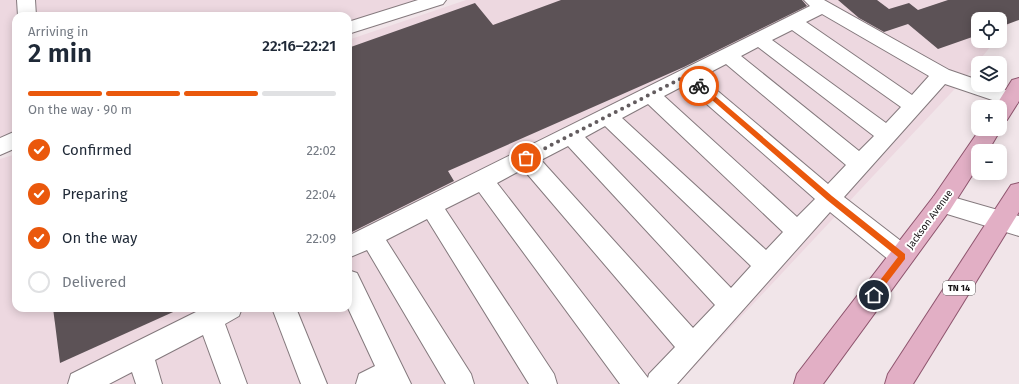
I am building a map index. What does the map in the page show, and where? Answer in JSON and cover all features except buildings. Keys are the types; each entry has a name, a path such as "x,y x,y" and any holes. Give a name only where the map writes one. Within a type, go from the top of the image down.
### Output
{"main road":[{"name":"Jackson Avenue","path":"807,384 942,203 986,136"},
{"name":"TN 14","path":"898,384 1011,223 1019,192"}],"street":[{"path":"26,0 27,12"},
{"path":"352,27 437,0"},
{"path":"352,246 793,22 818,3 942,74 1010,100"},
{"path":"793,22 914,106"},
{"path":"759,39 887,135"},
{"path":"727,55 860,164"},
{"path":"659,384 942,74"},
{"path":"686,76 829,198 902,256"},
{"path":"650,94 798,232"},
{"path":"607,116 767,266"},
{"path":"570,135 731,305"},
{"path":"0,147 12,142"},
{"path":"526,158 692,347"},
{"path":"482,180 637,384"},
{"path":"942,203 1011,223"},
{"path":"431,206 544,384"},
{"path":"371,236 462,384"},
{"path":"352,289 394,378 369,384"},
{"path":"286,312 314,384"},
{"path":"81,384 220,313 234,384"},
{"path":"140,354 149,384"}],"shaded area":[{"path":"0,0 432,0 352,25 352,12 12,12 12,136 0,140"},
{"path":"466,0 1019,0 1019,12 1007,27 1007,12 971,12 971,48 989,48 983,56 971,56 971,71 965,78 678,384 0,384 0,159 12,155 12,312 352,312 352,39"}],"way so far":[{"path":"526,158 686,76 699,86"}],"route":[{"path":"699,86 829,198 902,256 874,295"}]}
